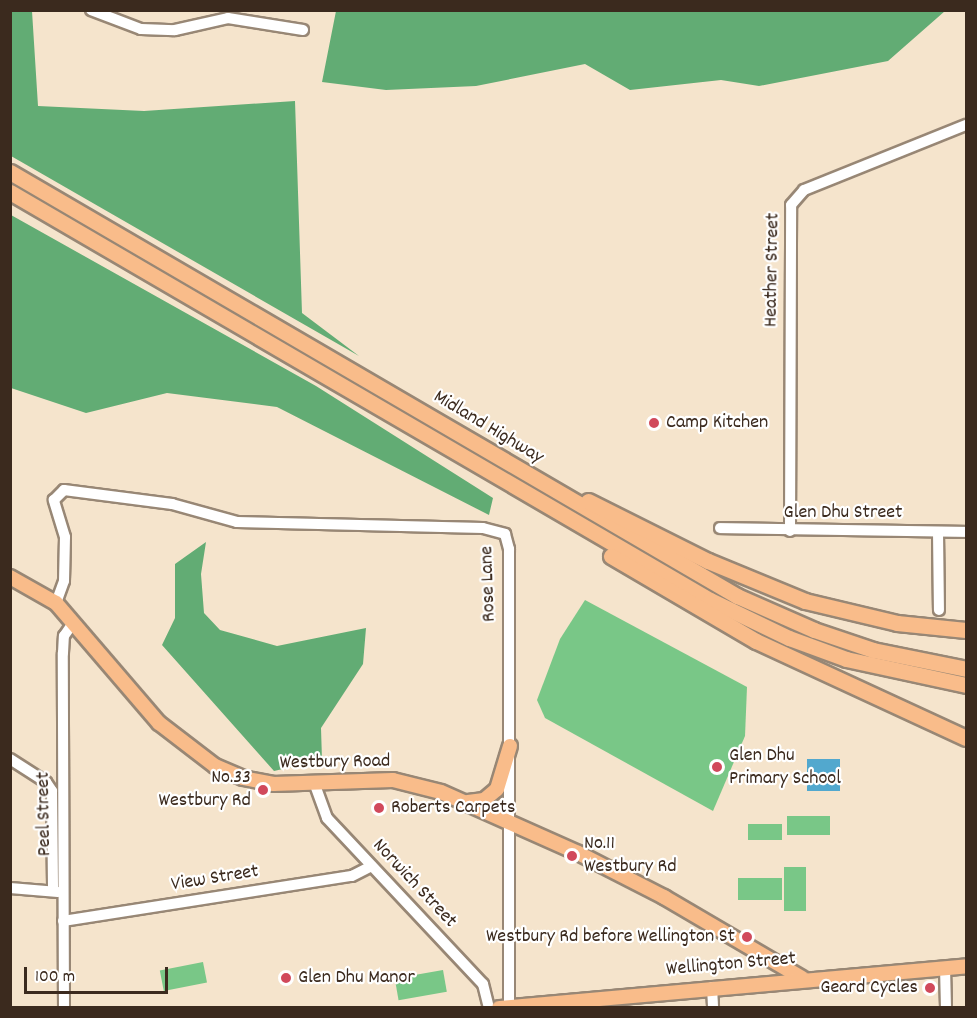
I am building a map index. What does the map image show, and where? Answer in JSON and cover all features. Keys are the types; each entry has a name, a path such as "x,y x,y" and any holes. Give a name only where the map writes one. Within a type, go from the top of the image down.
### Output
{"highway":[{"name":"Midland Highway","path":"10,172 662,555 762,608 873,650 966,669"},
{"name":"Midland Highway","path":"10,192 670,579 765,627 880,669 966,685"},
{"path":"420,432 525,504 731,628 840,682 964,738"},
{"path":"471,441 708,561 773,589 866,617 966,630"}],"main road":[{"name":"Westbury Road","path":"10,577 36,588 56,603 151,714 202,759 259,782 315,785 393,780 468,802 664,897 802,978"},
{"path":"468,802 484,800 497,789 510,746"},
{"name":"Wellington Street","path":"509,1007 593,1003 802,978 966,966"}],"street":[{"path":"91,10 141,28 175,30 228,18 303,30"},
{"name":"Heather Street","path":"790,531 791,206 804,190 966,125"},
{"name":"Rose Lane","path":"56,603 64,581 65,537 54,500 64,490 172,504 237,522 483,528 501,532 509,549 510,746 507,820 509,1007"},
{"name":"Glen Dhu Street","path":"720,528 790,531 966,532"},
{"path":"938,532 939,610"},
{"name":"Peel Street","path":"64,1008 63,921 58,892 63,653 64,636 73,623"},
{"path":"10,759 45,782 52,791 58,892 10,888"},
{"path":"10,766 24,768"},
{"name":"Norwich Street","path":"315,785 321,811 483,984 489,1008"},
{"name":"View Street","path":"63,921 351,876 372,866"},
{"path":"945,967 946,1008"},
{"path":"712,987 713,1008"}],"green space":[{"path":"336,10 945,11 888,61 759,86 721,80 630,90 585,64 476,86 386,90 322,82"},
{"path":"10,11 32,11 38,106 144,111 295,101 302,313 359,356 11,156"},
{"path":"11,215 316,386 493,498 489,515 277,407 167,393 86,413 11,388"},
{"path":"206,542 201,574 204,613 220,630 277,646 366,628 363,664 321,728 322,760 274,771 162,645 175,618 175,564"},
{"path":"585,600 747,687 745,736 713,811 545,718 537,700 560,639"},
{"path":"787,816 830,816 830,835 787,835"},
{"path":"748,824 782,824 782,840 748,840"},
{"path":"784,867 806,867 806,911 784,911"},
{"path":"738,878 782,878 782,900 738,900"},
{"path":"203,962 207,983 164,991 160,970"},
{"path":"443,970 447,992 399,1000 395,979"}],"water":[{"path":"807,759 840,759 840,791 807,791"}],"place":[{"name":"Camp Kitchen","path":"654,423"},
{"name":"Glen Dhu Primary School","path":"717,767"},
{"name":"No.33 Westbury Rd","path":"263,790"},
{"name":"Roberts Carpets","path":"379,808"},
{"name":"No.11 Westbury Rd","path":"572,856"},
{"name":"Westbury Rd before Wellington St","path":"747,937"},
{"name":"Glen Dhu Manor","path":"286,978"},
{"name":"Geard Cycles","path":"930,988"}]}
